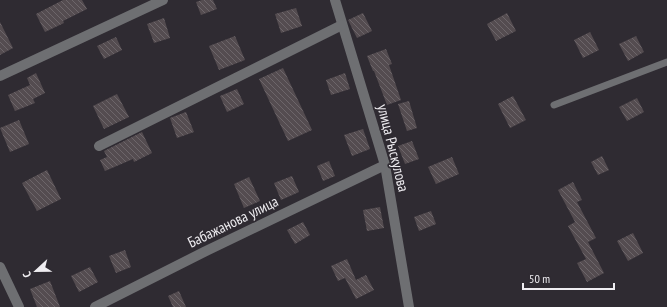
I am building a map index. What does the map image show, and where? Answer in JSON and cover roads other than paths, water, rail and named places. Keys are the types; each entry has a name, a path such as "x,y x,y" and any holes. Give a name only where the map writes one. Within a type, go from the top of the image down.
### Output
{"street":[{"path":"0,76 163,0"},
{"name":"улица Рыскулова","path":"335,0 385,165 409,307"},
{"path":"99,146 342,24"},
{"name":"Бабажанова улица","path":"95,307 204,252 385,165"},
{"path":"0,267 19,307"}],"lane":[{"path":"554,105 667,62"}]}
